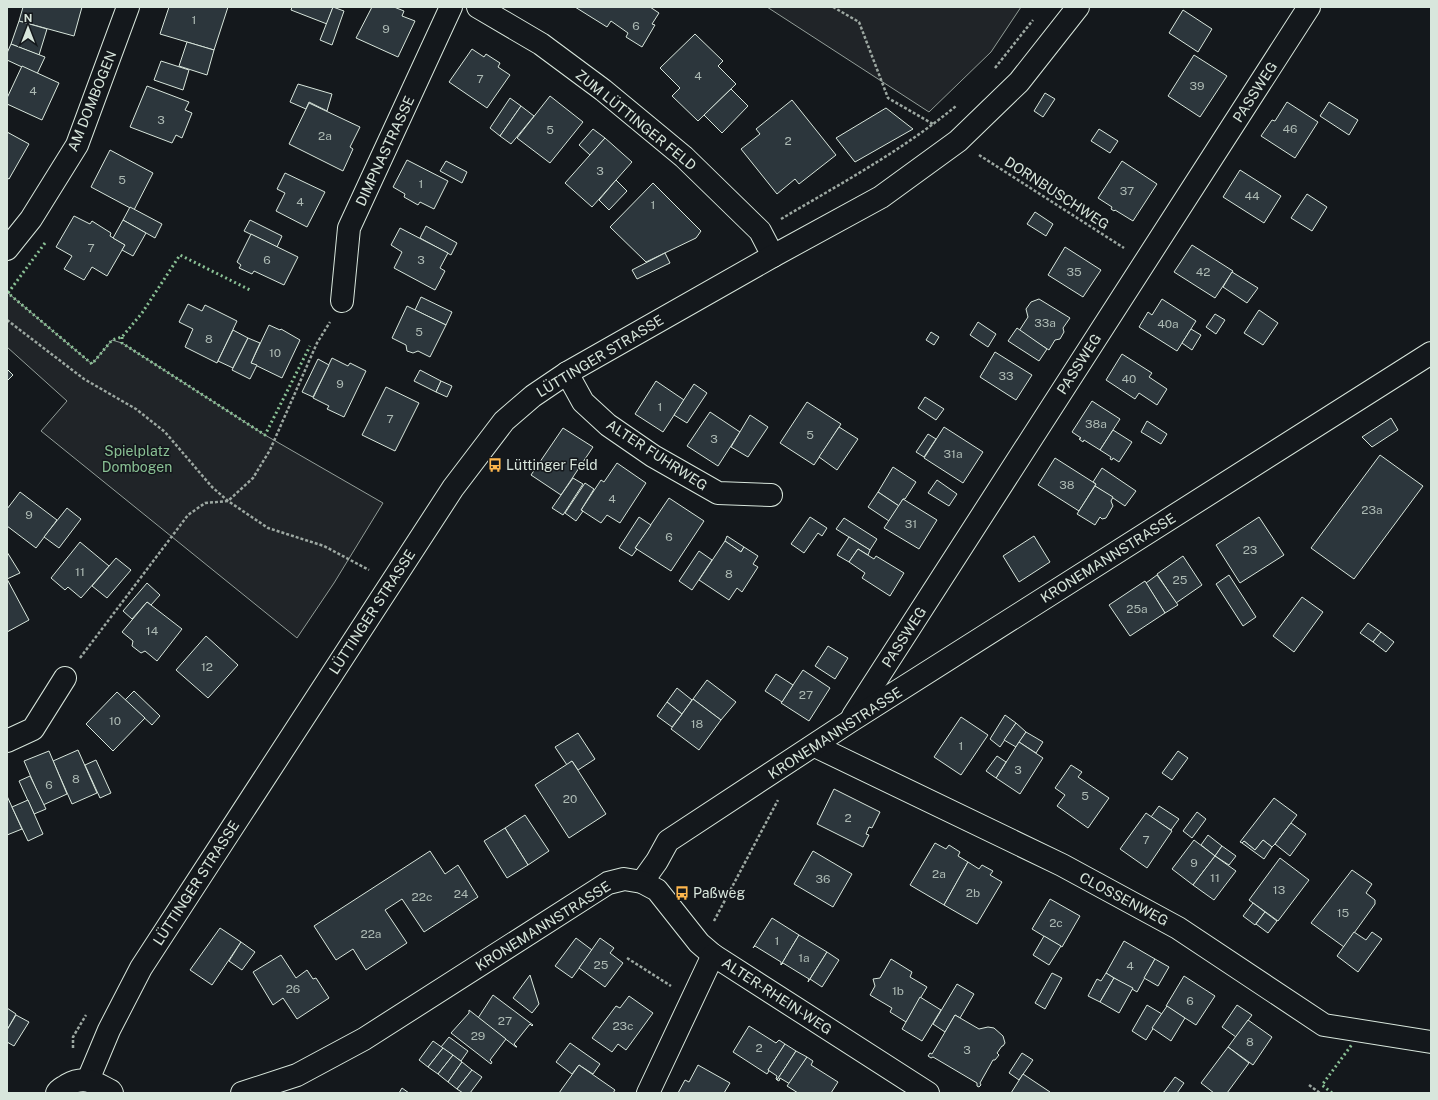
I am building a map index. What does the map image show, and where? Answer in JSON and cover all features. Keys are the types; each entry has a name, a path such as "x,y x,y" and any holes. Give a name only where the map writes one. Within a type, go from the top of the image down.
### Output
{"street":[{"name":"AM DOMBOGEN","path":"7,249 31,219 77,145 128,7"},
{"name":"DIMPNASTRASSE","path":"342,301 349,228 452,7"},
{"name":"ZUM LÜTTINGER FELD","path":"478,7 541,44 603,90 684,156 760,231 773,256"},
{"name":"LÜTTINGER STRASSE","path":"88,1080 110,1030 141,968 453,488 504,421 533,396 567,373 773,256 881,197 958,141 1019,82 1078,7"},
{"name":"PASSWEG","path":"850,722 1145,261 1310,7"},
{"name":"KRONEMANNSTRASSE","path":"242,1093 294,1084 608,883 624,878 642,882 657,861 668,841 850,722 1431,353"},
{"name":"ALTER FUHRWEG","path":"567,373 582,402 608,425 653,456 718,493 771,495"},
{"path":"7,741 33,729 66,678"},
{"name":"CLOSSENWEG","path":"815,746 1062,865 1178,928 1324,1025 1431,1042"},
{"name":"ALTER-RHEIN-WEG","path":"642,882 657,890 706,949 928,1093"},
{"path":"648,1093 692,1000 706,949"},
{"path":"57,1093 59,1090 74,1081 88,1080 111,1091 112,1093"}],"path":[{"path":"834,7 859,22 888,98 934,124"},
{"path":"994,69 1034,19"},
{"path":"760,231 858,173 934,124 956,105"},
{"name":"DORNBUSCHWEG","path":"958,141 1145,261"},
{"path":"66,678 188,515 205,503 228,501 253,478 270,450 317,343 342,301"},
{"path":"7,320 84,380 136,409 165,432 212,487 228,501 268,528 324,546 371,571"},
{"path":"706,949 711,928 779,798"},
{"path":"627,958 692,1000"},
{"path":"1309,1085 1320,1093"}],"green space":[{"path":"767,7 1021,7 991,52 929,112"},
{"name":"Spielplatz Dombogen","path":"8,293 92,364 112,340 122,343 265,435 383,503 334,583 297,638 41,431 67,401 7,347"}],"building":[{"path":"23,7 82,7 74,36 19,21"},
{"path":"169,7 228,7 214,50 160,34"},
{"path":"292,7 333,7 327,24 291,10"},
{"path":"333,7 344,11 332,45 320,40"},
{"path":"372,7 394,7 404,11 402,16 415,21 398,57 356,38"},
{"path":"575,7 650,7 659,13 652,24 655,25 642,47 626,37 628,33 611,21 607,27"},
{"path":"1183,10 1212,29 1198,52 1169,33"},
{"path":"19,21 47,29 39,55 11,44"},
{"path":"695,34 723,61 718,66 736,84 698,121 672,96 680,88 660,68"},
{"path":"187,42 214,50 207,75 179,66"},
{"path":"11,44 45,57 37,74 7,60 7,53"},
{"path":"472,49 484,57 486,54 500,63 498,67 510,75 487,108 449,82"},
{"path":"1194,55 1227,76 1200,117 1168,96"},
{"path":"161,61 189,70 183,90 154,80"},
{"path":"22,66 59,83 42,120 7,104 7,98"},
{"path":"298,84 332,94 327,111 309,102 306,109 290,102"},
{"path":"147,86 189,102 185,110 192,113 182,138 176,135 172,143 130,127"},
{"path":"731,89 748,106 722,133 704,115"},
{"path":"1045,93 1055,99 1043,117 1034,111"},
{"path":"550,96 583,122 550,163 517,138"},
{"path":"510,98 521,106 500,136 490,128"},
{"path":"792,100 836,155 799,184 795,179 777,194 741,149 760,134 756,129"},
{"path":"1287,102 1318,122 1295,158 1261,136 1272,120 1275,121"},
{"path":"1329,102 1358,120 1349,135 1320,116"},
{"path":"309,103 360,127 350,147 353,149 343,171 289,144"},
{"path":"521,106 534,116 511,144 500,136"},
{"path":"886,108 913,129 855,162 836,138"},
{"path":"593,129 605,138 590,155 579,145"},
{"path":"1099,129 1118,141 1110,153 1091,141"},
{"path":"7,132 29,144 9,179 7,178"},
{"path":"605,138 632,162 592,207 565,183"},
{"path":"110,150 153,173 134,210 91,187"},
{"path":"407,160 448,181 434,209 420,202 418,205 404,197 405,194 393,187"},
{"path":"446,161 467,172 462,183 440,171"},
{"path":"1122,161 1157,184 1133,221 1115,210 1114,211 1111,209 1112,207 1098,198"},
{"path":"1240,170 1281,196 1264,223 1223,197"},
{"path":"285,173 325,192 307,227 276,211 285,193 277,189"},
{"path":"616,180 627,191 609,210 599,200"},
{"path":"653,183 701,231 696,238 646,262 610,227"},
{"path":"1307,194 1327,207 1312,231 1291,218"},
{"path":"130,207 162,224 155,238 123,220"},
{"path":"1035,212 1053,224 1046,236 1027,224"},
{"path":"74,216 90,224 92,221 111,233 110,236 125,245 107,276 92,267 84,280 64,269 72,256 56,247"},
{"path":"123,220 146,233 133,256 122,250 125,245 113,238"},
{"path":"250,220 282,236 277,247 244,231"},
{"path":"426,226 457,243 451,255 420,238"},
{"path":"400,228 448,253 440,268 445,271 435,290 394,268 402,252 391,245"},
{"path":"251,234 298,257 284,285 254,271 252,274 239,268 241,265 237,262"},
{"path":"1192,245 1233,271 1215,298 1174,272"},
{"path":"1065,247 1101,270 1083,297 1048,275"},
{"path":"665,253 670,263 637,279 632,270"},
{"path":"1232,272 1258,288 1247,303 1223,287"},
{"path":"421,297 452,312 446,325 415,310"},
{"path":"1039,299 1070,318 1063,328 1064,332 1060,339 1055,340 1049,350 1019,331 1028,317 1026,309 1031,302"},
{"path":"1162,299 1196,321 1177,351 1139,327 1148,312 1152,315"},
{"path":"188,304 202,311 205,305 237,321 217,363 185,347 193,329 179,322"},
{"path":"407,306 446,325 430,357 418,351 413,353 407,351 406,345 392,338"},
{"path":"1259,310 1278,323 1263,345 1244,333"},
{"path":"1215,314 1225,320 1216,334 1206,327"},
{"path":"978,322 996,334 988,347 970,335"},
{"path":"269,325 280,330 281,329 300,340 282,378 251,363"},
{"path":"1017,328 1047,349 1039,361 1008,341"},
{"path":"1191,329 1201,335 1192,350 1182,343"},
{"path":"233,330 248,338 233,368 218,361"},
{"path":"931,332 939,337 934,345 926,340"},
{"path":"248,338 260,343 251,363 257,365 250,379 232,370"},
{"path":"995,352 1032,375 1016,400 980,377"},
{"path":"1122,354 1152,373 1149,377 1167,389 1157,405 1139,393 1135,399 1106,380"},
{"path":"332,358 348,366 350,363 366,371 344,417 327,409 329,406 313,398"},
{"path":"318,359 329,365 313,397 302,392"},
{"path":"7,369 13,375 7,381"},
{"path":"420,370 441,381 436,392 414,381"},
{"path":"441,381 452,386 447,397 436,392"},
{"path":"656,381 684,400 663,432 635,414"},
{"path":"694,384 707,393 687,423 674,415"},
{"path":"386,387 419,403 395,451 362,435"},
{"path":"925,397 944,409 936,420 918,408"},
{"path":"1092,401 1120,419 1100,450 1084,440 1083,442 1079,439 1081,438 1072,432"},
{"path":"807,402 841,424 814,465 780,443"},
{"path":"710,412 740,432 718,466 687,446"},
{"path":"750,415 768,427 748,457 731,447"},
{"path":"1391,418 1398,430 1372,447 1362,437"},
{"path":"1147,421 1167,434 1161,444 1141,432"},
{"path":"839,427 858,439 837,470 819,457"},
{"path":"944,427 983,452 963,483 924,458"},
{"path":"563,428 593,447 561,495 531,475"},
{"path":"1113,430 1132,442 1119,462 1113,458 1112,460 1110,459 1111,457 1100,450"},
{"path":"928,434 936,439 924,457 916,452"},
{"path":"1380,455 1423,486 1354,579 1311,548"},
{"path":"1055,458 1096,484 1079,511 1038,485"},
{"path":"617,463 646,483 620,523 607,515 601,523 581,510 601,480 604,482"},
{"path":"893,467 916,482 899,506 878,492"},
{"path":"1102,468 1136,491 1125,506 1095,486 1096,484 1093,482"},
{"path":"573,478 583,484 563,515 552,508"},
{"path":"937,480 957,494 949,506 928,493"},
{"path":"585,483 594,489 576,521 565,513"},
{"path":"1095,486 1113,497 1111,501 1113,506 1106,518 1102,519 1100,517 1095,525 1077,514"},
{"path":"20,492 57,520 36,548 7,526 7,509"},
{"path":"878,492 899,506 889,521 868,507"},
{"path":"669,498 704,521 671,571 635,548"},
{"path":"903,499 937,520 919,549 884,528"},
{"path":"67,508 81,519 59,548 44,537"},
{"path":"639,517 651,525 635,548 637,549 632,556 619,548"},
{"path":"810,517 827,528 822,536 818,533 804,553 791,544"},
{"path":"1259,517 1284,555 1240,583 1216,545"},
{"path":"844,518 877,539 870,550 836,529"},
{"path":"727,536 744,547 741,552 725,541"},
{"path":"1034,536 1050,562 1019,582 1003,556"},
{"path":"849,537 870,550 868,555 858,549 849,562 837,555"},
{"path":"725,541 741,552 744,547 758,556 753,564 758,567 742,592 737,588 729,600 699,580"},
{"path":"80,542 109,566 81,598 68,587 65,590 51,578"},
{"path":"858,549 874,559 876,556 904,573 890,596 862,578 865,573 849,562"},
{"path":"699,551 712,560 692,590 679,581"},
{"path":"7,552 20,573 7,579"},
{"path":"1183,556 1202,585 1176,603 1157,574"},
{"path":"116,558 131,570 107,598 92,586"},
{"path":"1157,575 1178,605 1165,613 1146,583"},
{"path":"1229,575 1256,617 1243,626 1216,584"},
{"path":"7,579 29,620 7,632"},
{"path":"1145,581 1165,613 1130,636 1109,605"},
{"path":"147,583 160,595 151,605 147,602 132,619 123,611"},
{"path":"1302,597 1323,612 1294,652 1273,636"},
{"path":"147,602 182,629 157,661 145,651 141,653 132,646 133,641 122,632"},
{"path":"1368,623 1381,632 1373,642 1360,633"},
{"path":"1381,632 1394,642 1386,652 1373,642"},
{"path":"206,636 238,665 208,698 176,670"},
{"path":"828,646 848,658 835,679 815,666"},
{"path":"803,670 830,688 809,721 781,703"},
{"path":"776,674 793,685 782,702 765,691"},
{"path":"707,680 736,702 721,720 693,699"},
{"path":"677,688 692,700 682,714 667,702"},
{"path":"134,691 160,716 152,725 125,700"},
{"path":"117,692 145,718 113,751 86,724"},
{"path":"693,699 721,720 699,750 671,729"},
{"path":"667,702 682,714 672,727 657,716"},
{"path":"1005,715 1016,723 1000,747 990,739"},
{"path":"961,717 988,735 961,775 934,757"},
{"path":"1016,723 1026,732 1016,747 1004,740"},
{"path":"1026,732 1043,742 1036,753 1019,742"},
{"path":"578,733 595,759 578,770 572,761 567,765 555,747"},
{"path":"1019,742 1043,758 1020,794 996,778"},
{"path":"78,750 97,793 72,804 53,761"},
{"path":"49,751 67,794 43,805 24,761"},
{"path":"1178,751 1188,758 1172,780 1162,773"},
{"path":"997,756 1006,762 996,778 986,771"},
{"path":"96,760 111,793 100,798 85,765"},
{"path":"572,761 606,814 569,838 535,785"},
{"path":"1071,765 1082,772 1078,777 1109,798 1088,828 1057,806 1065,795 1055,788"},
{"path":"30,776 46,809 34,814 19,781"},
{"path":"834,789 880,812 872,828 869,827 866,834 869,835 863,847 817,824"},
{"path":"7,796 22,829 7,835"},
{"path":"1274,798 1297,815 1275,844 1272,847 1263,840 1255,850 1244,841 1242,843 1240,842"},
{"path":"28,800 43,834 28,841 12,807"},
{"path":"1159,806 1179,819 1171,830 1151,817"},
{"path":"1197,812 1206,819 1192,838 1183,831"},
{"path":"1146,813 1172,831 1147,868 1120,849"},
{"path":"525,815 549,851 528,865 505,828"},
{"path":"1291,823 1306,834 1290,856 1275,844"},
{"path":"505,828 528,865 507,878 484,841"},
{"path":"1208,835 1222,846 1215,856 1201,845"},
{"path":"1194,840 1215,856 1193,885 1172,869"},
{"path":"1263,840 1272,847 1264,859 1242,843 1244,841 1255,850"},
{"path":"935,843 946,849 949,845 960,852 958,856 968,862 944,905 910,885"},
{"path":"1222,846 1236,856 1229,865 1215,856"},
{"path":"430,851 445,874 458,865 478,897 424,932 402,899 385,910 407,943 366,970 353,949 336,960 314,926"},
{"path":"813,851 852,874 833,907 794,884"},
{"path":"1215,856 1236,871 1214,900 1193,885"},
{"path":"1280,858 1309,880 1278,921 1249,900"},
{"path":"968,862 979,869 982,865 993,871 990,875 1002,882 977,924 944,905"},
{"path":"1352,870 1372,884 1366,893 1375,900 1375,904 1344,947 1311,923"},
{"path":"1050,899 1080,916 1062,947 1032,929"},
{"path":"1253,903 1265,912 1255,925 1243,916"},
{"path":"1265,912 1277,921 1268,933 1256,924"},
{"path":"772,918 799,935 781,965 781,962 755,946 753,948"},
{"path":"220,928 241,942 212,985 190,970"},
{"path":"1354,932 1366,940 1372,932 1382,939 1358,972 1337,956"},
{"path":"799,935 827,952 808,982 809,979 783,963 781,965"},
{"path":"1044,936 1061,946 1049,965 1033,955"},
{"path":"576,938 592,950 572,978 555,966"},
{"path":"600,938 614,948 610,953 623,963 605,987 579,968"},
{"path":"1124,941 1155,959 1137,992 1106,973"},
{"path":"241,942 255,952 242,970 229,961"},
{"path":"827,952 839,960 822,987 810,979"},
{"path":"281,955 296,978 307,970 313,979 316,978 329,998 297,1019 283,998 273,1005 253,972"},
{"path":"891,959 912,972 910,977 927,987 906,1022 890,1012 892,1008 870,995 875,986 873,979 880,978"},
{"path":"1155,959 1169,967 1158,986 1144,978"},
{"path":"1052,973 1062,978 1045,1009 1035,1003"},
{"path":"1106,973 1114,978 1100,1002 1088,996 1097,979 1101,981"},
{"path":"530,975 539,1004 532,1013 513,998"},
{"path":"1184,976 1215,996 1196,1025 1166,1006"},
{"path":"1114,978 1133,988 1119,1013 1100,1002"},
{"path":"957,984 974,994 960,1018 955,1015 945,1032 933,1024"},
{"path":"493,995 533,1025 532,1026 530,1024 514,1044 517,1047 478,1018"},
{"path":"629,996 653,1013 626,1050 618,1044 612,1052 592,1038 616,1006 620,1008"},
{"path":"920,997 941,1010 922,1041 902,1029"},
{"path":"1147,1005 1162,1014 1146,1040 1132,1031"},
{"path":"1237,1005 1252,1015 1236,1037 1222,1027"},
{"path":"1167,1006 1185,1018 1171,1041 1152,1028"},
{"path":"7,1008 16,1014 7,1030"},
{"path":"469,1010 506,1039 490,1060 492,1062 491,1064 451,1033 469,1013"},
{"path":"16,1015 29,1022 14,1046 7,1042 7,1030"},
{"path":"955,1015 979,1029 988,1027 994,1028 1003,1036 1005,1043 997,1053 999,1055 995,1060 993,1060 979,1087 977,1086 977,1083 933,1057 931,1058 928,1056 930,1053 932,1054"},
{"path":"1248,1020 1272,1037 1253,1065 1228,1047"},
{"path":"749,1026 776,1043 779,1040 785,1044 768,1070 769,1071 767,1074 733,1052"},
{"path":"449,1037 468,1051 461,1061 441,1047"},
{"path":"433,1041 443,1048 428,1067 419,1060"},
{"path":"570,1043 600,1064 593,1074 579,1065 572,1074 556,1062"},
{"path":"785,1044 796,1051 777,1080 777,1076 768,1070"},
{"path":"1228,1047 1249,1063 1227,1093 1214,1093 1201,1083"},
{"path":"443,1048 453,1055 438,1074 428,1067"},
{"path":"796,1051 807,1057 790,1084 780,1078 779,1081 777,1080"},
{"path":"1022,1053 1033,1060 1019,1080 1009,1073"},
{"path":"453,1055 462,1062 448,1082 438,1074"},
{"path":"807,1057 813,1061 811,1065 838,1082 831,1093 798,1093 787,1086"},
{"path":"462,1062 472,1070 457,1089 448,1082"},
{"path":"579,1065 615,1090 613,1093 559,1093"},
{"path":"698,1065 730,1083 724,1093 678,1093 685,1080 689,1082"},
{"path":"472,1070 482,1077 470,1093 463,1093 457,1089"},
{"path":"1023,1074 1050,1092 1011,1093"},
{"path":"1175,1077 1184,1083 1177,1093 1161,1093 1164,1092"},
{"path":"402,1088 409,1093 399,1093"}],"hedge":[{"path":"45,243 8,293 92,364 112,340 122,337 142,313 180,255 250,290"},
{"path":"122,337 122,343 265,435 310,346"},
{"path":"1332,1093 1322,1085 1353,1043"}],"place":[{"name":"Lüttinger Feld","path":"495,465"},
{"name":"Paßweg","path":"682,893"}]}
